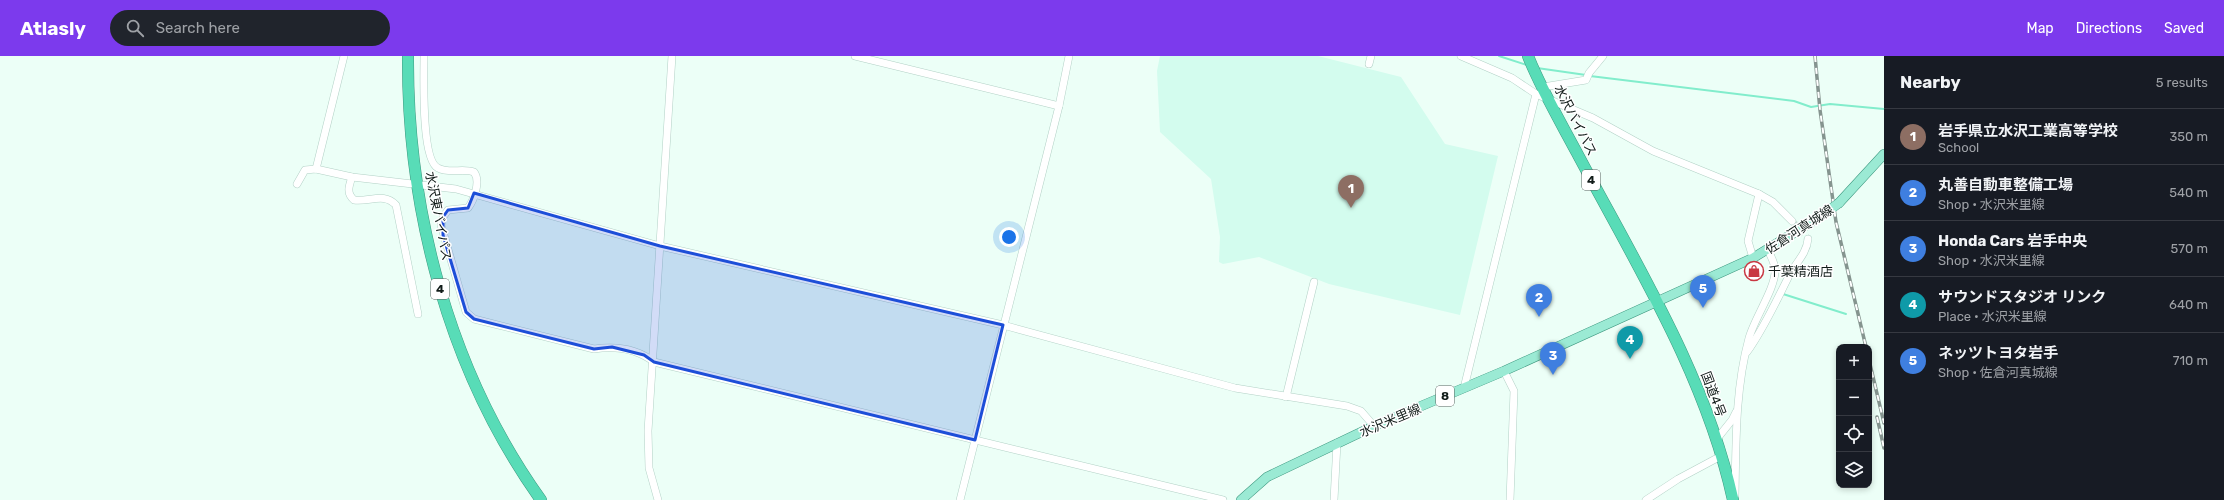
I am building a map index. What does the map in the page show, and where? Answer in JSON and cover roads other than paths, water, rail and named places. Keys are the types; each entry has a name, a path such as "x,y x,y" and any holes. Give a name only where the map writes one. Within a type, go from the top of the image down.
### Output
{"highway":[{"name":"水沢東バイパス","path":"408,56 417,185 431,256 442,297 456,338 490,414 510,450 542,500"},
{"name":"水沢バイパス","path":"1528,56 1539,91 1548,99 1656,303"},
{"name":"国道4号","path":"1656,303 1690,371 1716,440 1734,500"}],"main road":[{"name":"佐倉河真城線","path":"1656,303 1753,258 1822,216 1839,203 1884,154"},
{"name":"水沢米里線","path":"1241,500 1267,477 1374,426 1504,371 1656,303"}],"street":[{"path":"316,169 344,56"},
{"path":"424,56 426,136 431,162 439,169 474,172 478,179 472,202 468,208 448,210 443,217 441,225 466,312 474,319 594,349 612,347 644,355 654,362 1223,500"},
{"path":"658,500 649,468 648,431 654,362 672,56"},
{"path":"855,56 1059,106"},
{"path":"960,500 1059,106 1069,56"},
{"path":"1369,64 1371,56"},
{"path":"1461,56 1539,91 1586,80 1589,73 1603,56"},
{"path":"1464,388 1539,91"},
{"path":"1548,99 1593,118 1653,151 1759,194 1773,202 1792,221"},
{"path":"298,184 305,170 316,169 352,177 456,189 474,193 660,246 1003,325 1235,388 1346,406 1361,411 1374,426"},
{"path":"352,177 348,190 350,197 354,200 385,198 391,200 396,205 418,314"},
{"path":"1753,258 1748,241 1759,194"},
{"path":"1745,353 1756,338 1791,272 1807,247 1808,239"},
{"path":"1734,500 1738,406 1745,353 1756,318 1773,282 1776,271 1768,250"},
{"path":"1286,397 1314,282"},
{"path":"1504,371 1514,391 1510,500"},
{"path":"1716,440 1732,420 1738,406"},
{"path":"1334,500 1337,444"},
{"path":"1646,500 1678,479 1721,456"}],"waterway":[{"path":"1499,56 1527,65"},
{"path":"1537,68 1586,75"},
{"path":"1590,76 1794,101 1811,107 1830,104 1884,109"},
{"path":"1783,294 1846,314"}],"tunnel":[{"path":"1792,221 1808,239"}],"railway":[{"path":"1815,56 1820,110 1836,222 1865,344"},
{"path":"1872,373 1884,423"},
{"path":"1877,417 1884,448"}],"place":[{"name":"岩手県立水沢工業高等学校","path":"1351,208"},
{"name":"千葉精酒店","path":"1754,271"},
{"name":"ネッツトヨタ岩手","path":"1703,308"},
{"name":"丸善自動車整備工場","path":"1539,317"},
{"name":"サウンドスタジオ リンク","path":"1630,359"},
{"name":"Honda Cars 岩手中央","path":"1553,375"}]}
